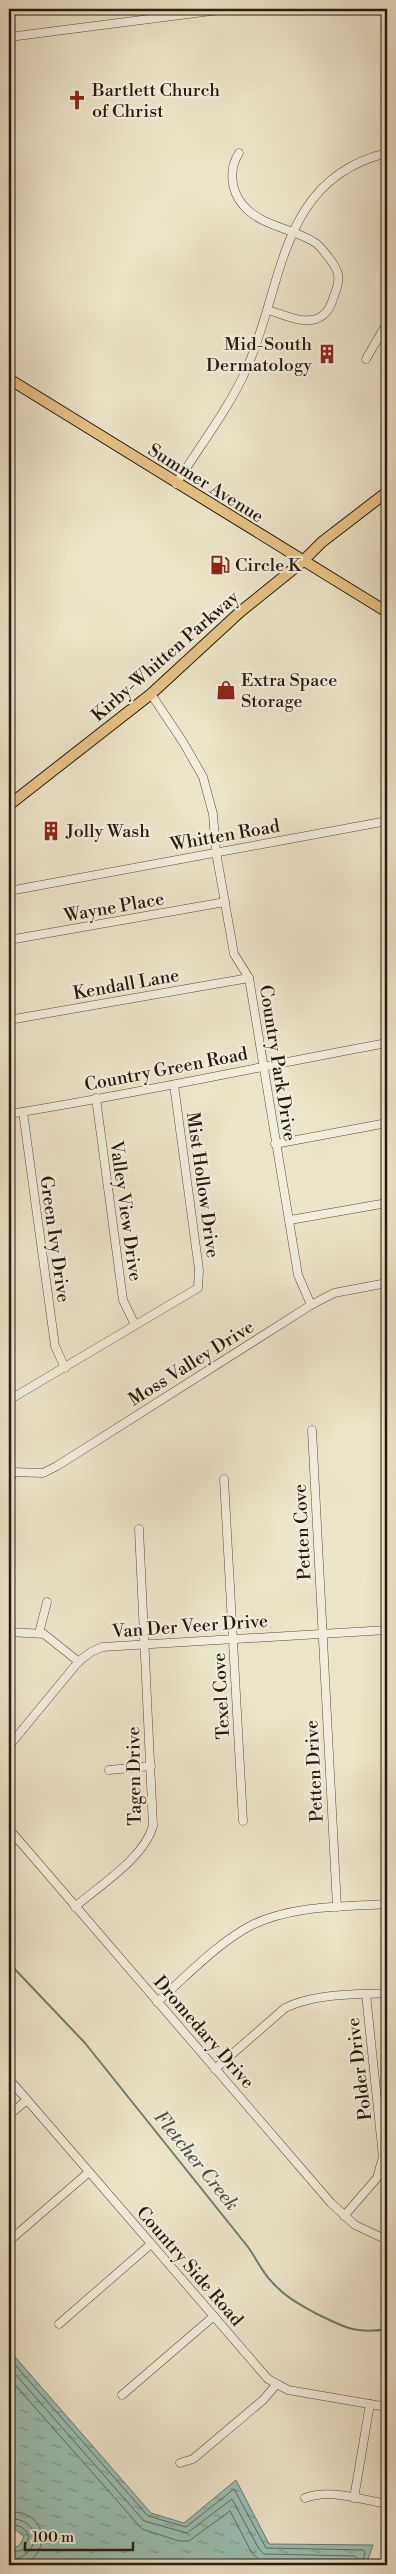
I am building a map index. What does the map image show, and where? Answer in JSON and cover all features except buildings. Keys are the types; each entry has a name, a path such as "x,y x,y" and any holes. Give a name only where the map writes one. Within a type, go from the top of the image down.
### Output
{"main road":[{"name":"Summer Avenue","path":"9,378 176,484 387,612"},
{"name":"Kirby-Whitten Parkway","path":"9,805 151,694 240,612 302,562 322,542 387,492"}],"street":[{"path":"9,37 227,9"},
{"path":"239,153 232,164 232,176 237,197 242,205 255,216 317,244 335,265 339,275 338,285 330,308 318,318 301,320 268,310"},
{"path":"176,484 245,372 268,310 292,232 312,198 331,180 361,161 387,153"},
{"path":"366,359 387,323"},
{"name":"Country Park Drive","path":"151,694 183,742 203,777 213,814 216,852 234,954 248,978 298,1275 311,1305"},
{"name":"Whitten Road","path":"9,891 387,821"},
{"name":"Wayne Place","path":"9,940 225,902"},
{"name":"Kendall Lane","path":"9,1020 248,978"},
{"name":"Country Green Road","path":"9,1114 174,1086 264,1065 387,1043"},
{"name":"Mist Hollow Drive","path":"135,1325 198,1288 199,1270 174,1086"},
{"name":"Valley View Drive","path":"96,1098 123,1300 135,1325"},
{"name":"Green Ivy Drive","path":"23,1112 55,1346 65,1368"},
{"path":"275,1144 387,1123"},
{"path":"290,1220 387,1203"},
{"name":"Moss Valley Drive","path":"11,1470 43,1473 57,1466 311,1305 334,1294 387,1283"},
{"path":"9,1400 135,1325"},
{"name":"Petten Cove","path":"312,1430 322,1633"},
{"path":"9,1482 11,1470"},
{"name":"Texel Cove","path":"224,1479 243,1821"},
{"name":"Tagen Drive","path":"76,1907 139,1852 148,1839 154,1819 139,1529"},
{"path":"39,1633 47,1602"},
{"name":"Van Der Veer Drive","path":"9,1746 12,1736 79,1662 91,1652 102,1647 387,1630"},
{"path":"9,1632 39,1633 48,1636 79,1662"},
{"name":"Petten Drive","path":"322,1633 337,1907"},
{"path":"109,1770 151,1766"},
{"name":"Dromedary Drive","path":"9,1829 344,2216 366,2232 387,2240"},
{"path":"157,2002 230,1939 254,1925 290,1912 387,1904"},
{"path":"215,2069 291,2006 315,1998 387,1993"},
{"name":"Polder Drive","path":"344,2216 377,2178 383,2157 366,1994"},
{"name":"Country Side Road","path":"9,2079 262,2373 276,2385 295,2392 387,2407"},
{"path":"9,2115 27,2100"},
{"path":"9,2241 89,2172"},
{"path":"59,2324 151,2244"},
{"path":"122,2395 214,2316"},
{"path":"180,2462 193,2459 263,2400 276,2385"},
{"path":"354,2498 370,2404"},
{"path":"305,2498 321,2494 387,2504"}],"water":[{"path":"9,2350 151,2513 184,2523 236,2480 269,2544 373,2545 366,2565 9,2565 9,2549 19,2546 24,2537 16,2530 9,2531"}],"waterway":[{"name":"Fletcher Creek","path":"9,1963 85,2043 248,2247 265,2274 277,2287 303,2306 341,2325 366,2331 387,2329"}],"place":[{"name":"Bartlett Church of Christ","path":"77,100"},
{"name":"Mid-South Dermatology","path":"327,354"},
{"name":"Circle K","path":"220,565"},
{"name":"Extra Space Storage","path":"226,690"},
{"name":"Jolly Wash","path":"51,831"}]}
